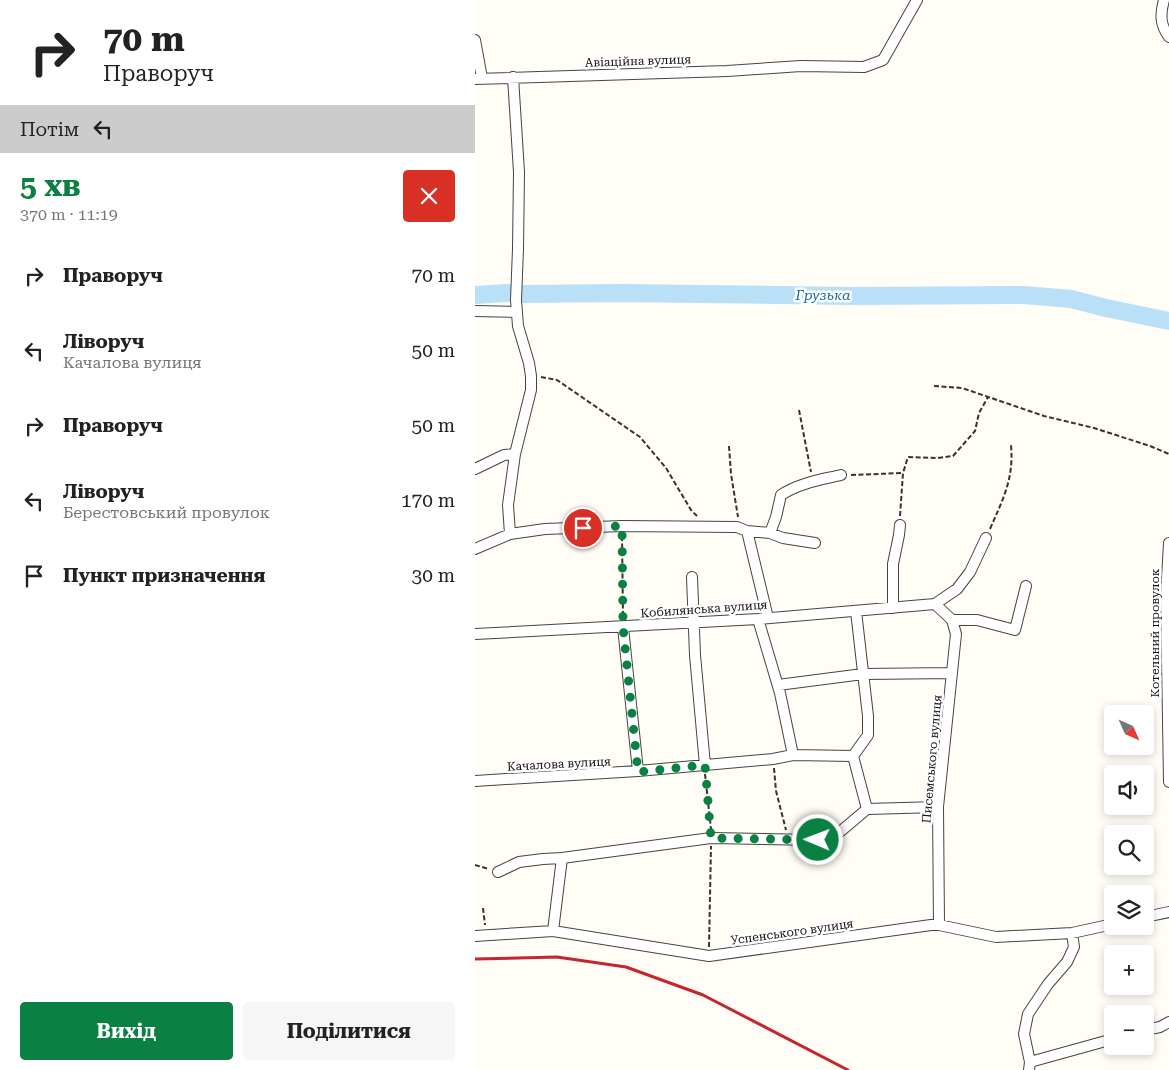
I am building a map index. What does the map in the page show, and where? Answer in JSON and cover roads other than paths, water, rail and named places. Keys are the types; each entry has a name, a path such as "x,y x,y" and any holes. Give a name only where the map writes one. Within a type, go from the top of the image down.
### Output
{"street":[{"name":"Авіаційна вулиця","path":"479,78 727,71 801,66 864,67 883,60 917,0"},
{"path":"1163,0 1161,10 1163,28 1169,37"},
{"path":"475,40 479,78"},
{"path":"510,534 508,505 515,454 531,390 529,363 518,326 516,300 519,180 513,77"},
{"path":"475,311 517,312"},
{"path":"475,469 504,455 515,454"},
{"path":"770,533 776,518 781,495 791,488 841,475"},
{"path":"893,608 893,564 900,525"},
{"path":"475,550 510,534 545,529 622,526 737,527 747,531 770,533 783,538 815,543"},
{"path":"747,531 763,619 793,755"},
{"path":"986,538 971,572 957,589 935,604 952,620 977,620 1015,630 1025,586"},
{"name":"Котельний провулок","path":"1169,543 1166,596 1169,782"},
{"path":"692,577 693,622 705,765"},
{"name":"Кобилянська вулиця","path":"475,634 763,619 935,604"},
{"path":"856,611 869,716 868,735 853,756 867,809"},
{"name":"Писемського вулиця","path":"939,925 938,807 956,634 952,620"},
{"path":"623,627 638,772"},
{"path":"778,685 863,674 952,673"},
{"name":"Качалова вулиця","path":"475,781 638,772 773,759 793,755 853,756"},
{"path":"499,872 519,862 543,858 562,858 711,838 818,840 841,831 867,809 938,807"},
{"path":"553,931 562,858"},
{"path":"1154,916 1169,912"},
{"name":"Успенського вулиця","path":"475,936 553,931 709,956 939,925 996,936 1073,933 1104,926"},
{"path":"1073,933 1074,947 1067,962 1048,984 1028,1014 1024,1034 1029,1066 1104,1042"},
{"path":"1154,1028 1169,1022"}],"waterway":[{"name":"Грузька","path":"475,295 507,293 851,296 1024,295 1071,299 1169,321"}],"railway":[{"path":"475,959 557,957 626,967 703,995 848,1070"}]}
